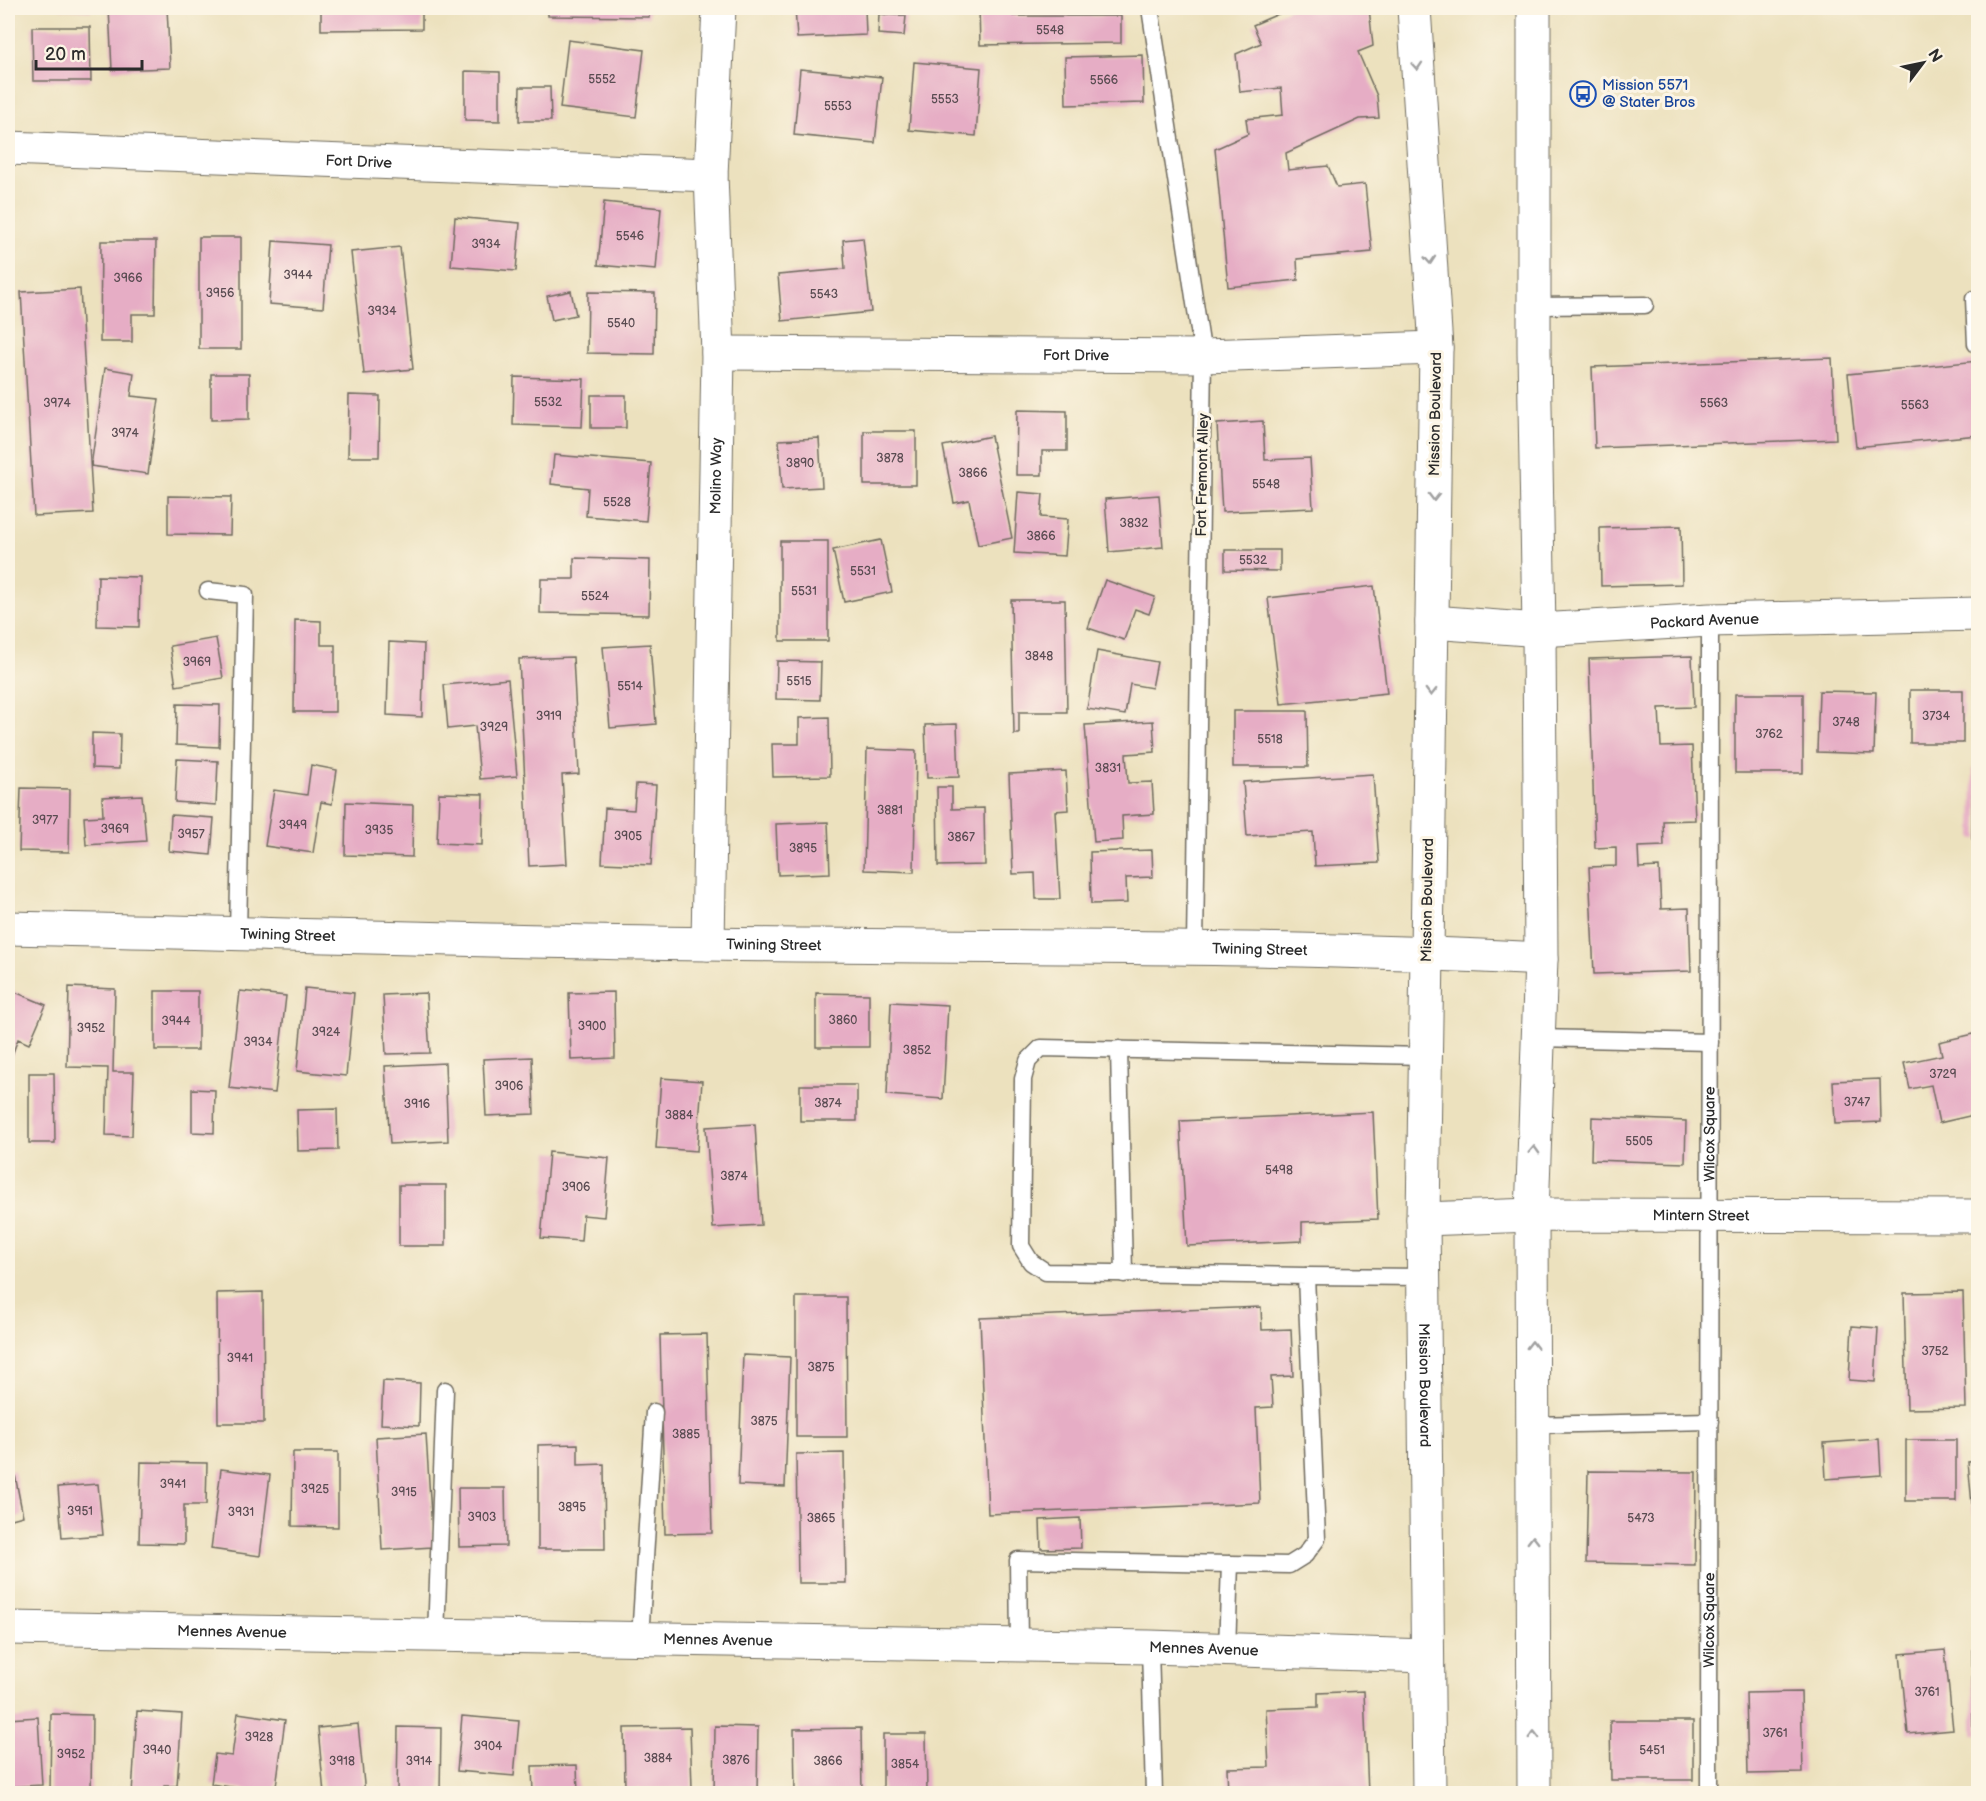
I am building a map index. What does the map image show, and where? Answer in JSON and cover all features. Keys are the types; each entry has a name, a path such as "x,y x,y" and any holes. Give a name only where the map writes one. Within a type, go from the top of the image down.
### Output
{"street":[{"name":"Molino Way","path":"708,944 718,353 711,175 719,8"},
{"name":"Mission Boulevard","path":"1414,8 1436,348 1423,1219 1429,1794"},
{"path":"1534,8 1533,306 1539,630 1541,959 1532,1215 1534,1794"},
{"name":"Fort Drive","path":"8,148 711,175"},
{"name":"Fort Drive","path":"718,353 1203,356 1436,348"},
{"name":"Packard Avenue","path":"1432,622 1539,630 1710,620 1978,614"},
{"name":"Twining Street","path":"8,928 708,944 1195,947 1426,953 1541,959"},
{"name":"Mintern Street","path":"1423,1219 1532,1215 1978,1216"},
{"name":"Mennes Avenue","path":"8,1629 1150,1647 1427,1656"}],"lane":[{"name":"Fort Fremont Alley","path":"1150,8 1203,356 1195,947"},
{"path":"1974,299 1976,344 1978,344"},
{"path":"1533,306 1645,305"},
{"path":"208,591 245,595 238,933"},
{"name":"Wilcox Square","path":"1709,1794 1710,620"},
{"path":"1538,1038 1710,1042"},
{"path":"1424,1277 1046,1272 1031,1262 1020,1246 1023,1079 1028,1061 1041,1048 1425,1056"},
{"path":"1119,1049 1124,1274"},
{"path":"1018,1645 1018,1560 1289,1565 1305,1555 1317,1539 1306,1276"},
{"path":"436,1636 445,1390"},
{"path":"640,1639 654,1412"},
{"path":"1532,1425 1710,1420"},
{"path":"1227,1649 1230,1564"},
{"path":"1150,1647 1154,1794"}],"building":[{"path":"91,8 91,11 60,9"},
{"path":"109,8 167,8 170,68 112,70"},
{"path":"321,8 422,8 422,29 321,30"},
{"path":"548,8 649,8 649,17 548,16"},
{"path":"795,8 865,8 866,35 797,38"},
{"path":"979,8 1013,8 1013,16 1121,16 1121,43 980,45"},
{"path":"1292,8 1369,8 1373,46 1358,52 1377,96 1379,118 1360,119 1286,153 1288,170 1328,166 1337,187 1365,184 1372,252 1297,259 1298,280 1228,287 1215,149 1248,134 1246,119 1283,115 1281,88 1240,92 1236,54 1261,43 1253,25"},
{"path":"879,14 906,16 904,36 878,34"},
{"path":"32,27 90,27 91,81 33,81"},
{"path":"568,40 644,50 636,117 560,108"},
{"path":"1143,55 1144,103 1066,105 1065,57"},
{"path":"914,62 981,68 976,136 909,130"},
{"path":"800,69 882,77 875,143 794,135"},
{"path":"465,71 500,72 500,121 465,120"},
{"path":"520,87 550,87 551,121 519,121"},
{"path":"604,202 661,208 656,270 598,265"},
{"path":"455,217 520,223 516,271 451,266"},
{"path":"199,237 241,237 241,349 199,349"},
{"path":"863,238 871,312 782,321 778,275 845,269 843,240"},
{"path":"101,241 156,241 155,314 132,314 132,342 100,342"},
{"path":"273,241 328,245 323,308 269,304"},
{"path":"400,247 413,369 364,374 351,252"},
{"path":"80,289 93,513 34,516 21,292"},
{"path":"571,291 576,315 552,320 547,296"},
{"path":"588,292 655,293 654,354 587,353"},
{"path":"1832,358 1836,439 1595,448 1592,367"},
{"path":"1978,361 1978,435 1856,447 1848,374"},
{"path":"105,368 134,373 131,396 159,399 148,474 91,466"},
{"path":"211,374 249,374 249,419 211,420"},
{"path":"514,377 584,379 582,427 513,425"},
{"path":"349,395 380,396 379,457 348,457"},
{"path":"591,395 626,395 626,428 591,428"},
{"path":"1017,410 1067,411 1067,451 1042,451 1042,475 1016,475"},
{"path":"1263,421 1265,460 1310,458 1313,508 1222,512 1217,424"},
{"path":"864,431 916,431 916,485 864,485"},
{"path":"991,436 1012,538 978,545 969,500 954,503 943,446"},
{"path":"819,438 822,487 782,489 779,440"},
{"path":"554,455 651,463 646,521 586,516 588,488 551,484"},
{"path":"1018,492 1043,494 1041,517 1068,519 1065,556 1014,553"},
{"path":"1159,495 1163,547 1109,552 1105,499"},
{"path":"168,496 231,497 230,535 168,534"},
{"path":"1681,526 1682,584 1601,586 1600,528"},
{"path":"881,540 892,592 844,602 833,550"},
{"path":"780,541 828,541 828,641 780,641"},
{"path":"1225,550 1280,550 1280,571 1225,570"},
{"path":"574,558 650,560 649,615 540,613 541,579 574,579"},
{"path":"98,576 140,577 139,627 97,626"},
{"path":"1105,580 1155,597 1149,614 1135,609 1124,640 1088,628"},
{"path":"1374,586 1387,693 1281,704 1268,598"},
{"path":"1011,600 1065,600 1067,712 1019,712 1019,734 1014,734"},
{"path":"295,620 321,621 321,645 335,645 335,712 294,712"},
{"path":"216,638 223,678 176,686 170,646"},
{"path":"389,642 424,644 422,717 387,715"},
{"path":"650,644 656,724 610,728 603,647"},
{"path":"1097,651 1157,662 1152,688 1130,684 1125,715 1087,709"},
{"path":"1692,656 1694,707 1659,708 1661,747 1692,746 1695,820 1663,821 1664,846 1638,847 1639,868 1659,867 1661,909 1689,908 1691,971 1594,974 1589,867 1616,866 1616,847 1595,848 1589,659"},
{"path":"573,657 579,774 562,775 567,864 529,866 519,659"},
{"path":"777,661 821,662 820,700 776,699"},
{"path":"508,679 517,776 480,779 475,726 448,729 444,685"},
{"path":"1910,690 1963,690 1963,743 1910,743"},
{"path":"1819,691 1876,692 1874,754 1817,752"},
{"path":"1735,694 1803,694 1803,773 1735,773"},
{"path":"177,704 220,705 219,747 176,745"},
{"path":"1233,711 1307,711 1308,767 1233,767"},
{"path":"829,717 830,776 773,777 772,744 799,744 799,718"},
{"path":"1153,721 1155,752 1126,754 1128,783 1152,782 1154,814 1122,816 1123,840 1094,842 1085,725"},
{"path":"957,724 959,777 927,778 925,725"},
{"path":"92,733 120,734 119,769 92,768"},
{"path":"867,749 916,751 914,872 864,870"},
{"path":"177,759 218,761 216,805 175,802"},
{"path":"311,765 337,770 332,804 321,802 313,853 265,846 274,790 307,795"},
{"path":"1973,768 1978,768 1978,839 1972,839"},
{"path":"1066,771 1068,810 1055,811 1060,899 1036,899 1035,873 1013,874 1009,774"},
{"path":"1373,774 1379,863 1315,866 1313,832 1247,836 1243,782"},
{"path":"636,784 656,785 651,865 602,863 605,808 634,810"},
{"path":"937,787 952,787 952,809 984,808 985,865 938,866"},
{"path":"21,788 70,789 69,852 19,851"},
{"path":"439,793 483,794 482,845 437,843"},
{"path":"142,795 146,841 86,845 84,817 103,816 102,797"},
{"path":"346,802 413,805 412,857 345,855"},
{"path":"171,815 214,818 211,855 169,851"},
{"path":"828,822 830,873 778,875 776,824"},
{"path":"1152,850 1153,877 1126,878 1127,903 1091,904 1090,852"},
{"path":"69,987 115,989 113,1072 134,1072 132,1136 106,1135 108,1068 67,1067"},
{"path":"305,988 354,993 346,1076 297,1071"},
{"path":"8,989 46,1005 29,1044 18,1039 8,1066"},
{"path":"155,991 198,991 198,1050 155,1050"},
{"path":"240,991 286,996 275,1093 229,1088"},
{"path":"614,992 615,1058 571,1060 569,993"},
{"path":"426,993 430,1053 386,1054 383,995"},
{"path":"816,993 869,994 869,1047 816,1047"},
{"path":"891,1002 948,1005 943,1099 887,1095"},
{"path":"1978,1033 1978,1114 1939,1123 1931,1085 1910,1089 1904,1063 1942,1055 1939,1042"},
{"path":"532,1057 534,1114 486,1116 483,1059"},
{"path":"445,1063 448,1141 390,1144 385,1066"},
{"path":"29,1073 54,1073 55,1143 29,1143"},
{"path":"661,1078 702,1081 697,1151 656,1148"},
{"path":"1880,1079 1881,1122 1835,1124 1833,1081"},
{"path":"800,1085 857,1085 857,1121 800,1121"},
{"path":"192,1089 215,1090 214,1133 192,1132"},
{"path":"337,1109 338,1150 298,1151 297,1110"},
{"path":"1373,1112 1378,1219 1302,1222 1302,1241 1187,1246 1180,1121"},
{"path":"1592,1117 1686,1121 1685,1163 1591,1160"},
{"path":"755,1124 761,1225 713,1228 706,1127"},
{"path":"549,1152 609,1158 604,1217 583,1215 581,1241 541,1238"},
{"path":"399,1185 446,1185 446,1246 399,1246"},
{"path":"263,1292 264,1423 218,1423 217,1293"},
{"path":"1963,1292 1966,1408 1907,1409 1904,1293"},
{"path":"796,1297 846,1297 847,1437 796,1437"},
{"path":"1261,1307 1262,1330 1291,1329 1293,1376 1271,1377 1273,1407 1256,1408 1260,1503 988,1514 980,1318"},
{"path":"1852,1326 1878,1328 1875,1382 1849,1380"},
{"path":"707,1334 712,1533 665,1534 660,1335"},
{"path":"743,1355 790,1357 785,1487 738,1485"},
{"path":"383,1381 420,1383 419,1426 381,1424"},
{"path":"426,1434 433,1547 382,1550 376,1437"},
{"path":"1879,1439 1881,1475 1826,1479 1824,1443"},
{"path":"1906,1440 1956,1440 1956,1501 1906,1501"},
{"path":"578,1444 578,1465 604,1464 605,1549 538,1549 538,1445"},
{"path":"293,1452 338,1452 338,1527 292,1526"},
{"path":"844,1453 846,1583 798,1583 796,1454"},
{"path":"1978,1461 1978,1515 1973,1515 1968,1462"},
{"path":"141,1462 207,1463 206,1505 184,1505 184,1544 139,1543"},
{"path":"221,1469 270,1475 260,1556 211,1549"},
{"path":"14,1470 23,1516 8,1520 8,1472"},
{"path":"1588,1471 1696,1472 1695,1565 1586,1563"},
{"path":"98,1484 103,1535 62,1538 58,1487"},
{"path":"458,1488 505,1488 506,1546 459,1547"},
{"path":"1080,1518 1081,1548 1041,1549 1040,1520"},
{"path":"1945,1650 1953,1730 1908,1734 1900,1654"},
{"path":"1972,1650 1978,1650 1978,1735 1973,1735"},
{"path":"1364,1691 1368,1794 1228,1794 1227,1768 1269,1767 1266,1709 1318,1707 1318,1693"},
{"path":"1801,1692 1803,1773 1748,1774 1746,1693"},
{"path":"137,1711 182,1714 177,1786 164,1786 164,1794 132,1794"},
{"path":"238,1713 285,1720 275,1794 211,1784 215,1754 232,1756"},
{"path":"51,1714 92,1715 91,1794 50,1794"},
{"path":"462,1716 519,1721 514,1776 457,1771"},
{"path":"38,1717 42,1785 8,1787 8,1719"},
{"path":"1610,1721 1693,1721 1693,1780 1611,1780"},
{"path":"358,1724 365,1794 324,1794 318,1728"},
{"path":"715,1726 758,1727 757,1794 714,1794"},
{"path":"398,1727 441,1728 440,1794 397,1794"},
{"path":"690,1727 692,1788 625,1789 624,1728"},
{"path":"861,1728 862,1794 795,1794 794,1729"},
{"path":"883,1734 926,1734 927,1794 883,1794"},
{"path":"577,1765 578,1794 533,1794 532,1766"}],"place":[{"name":"Mission 5571 @ Stater Bros","path":"1583,94"}]}
